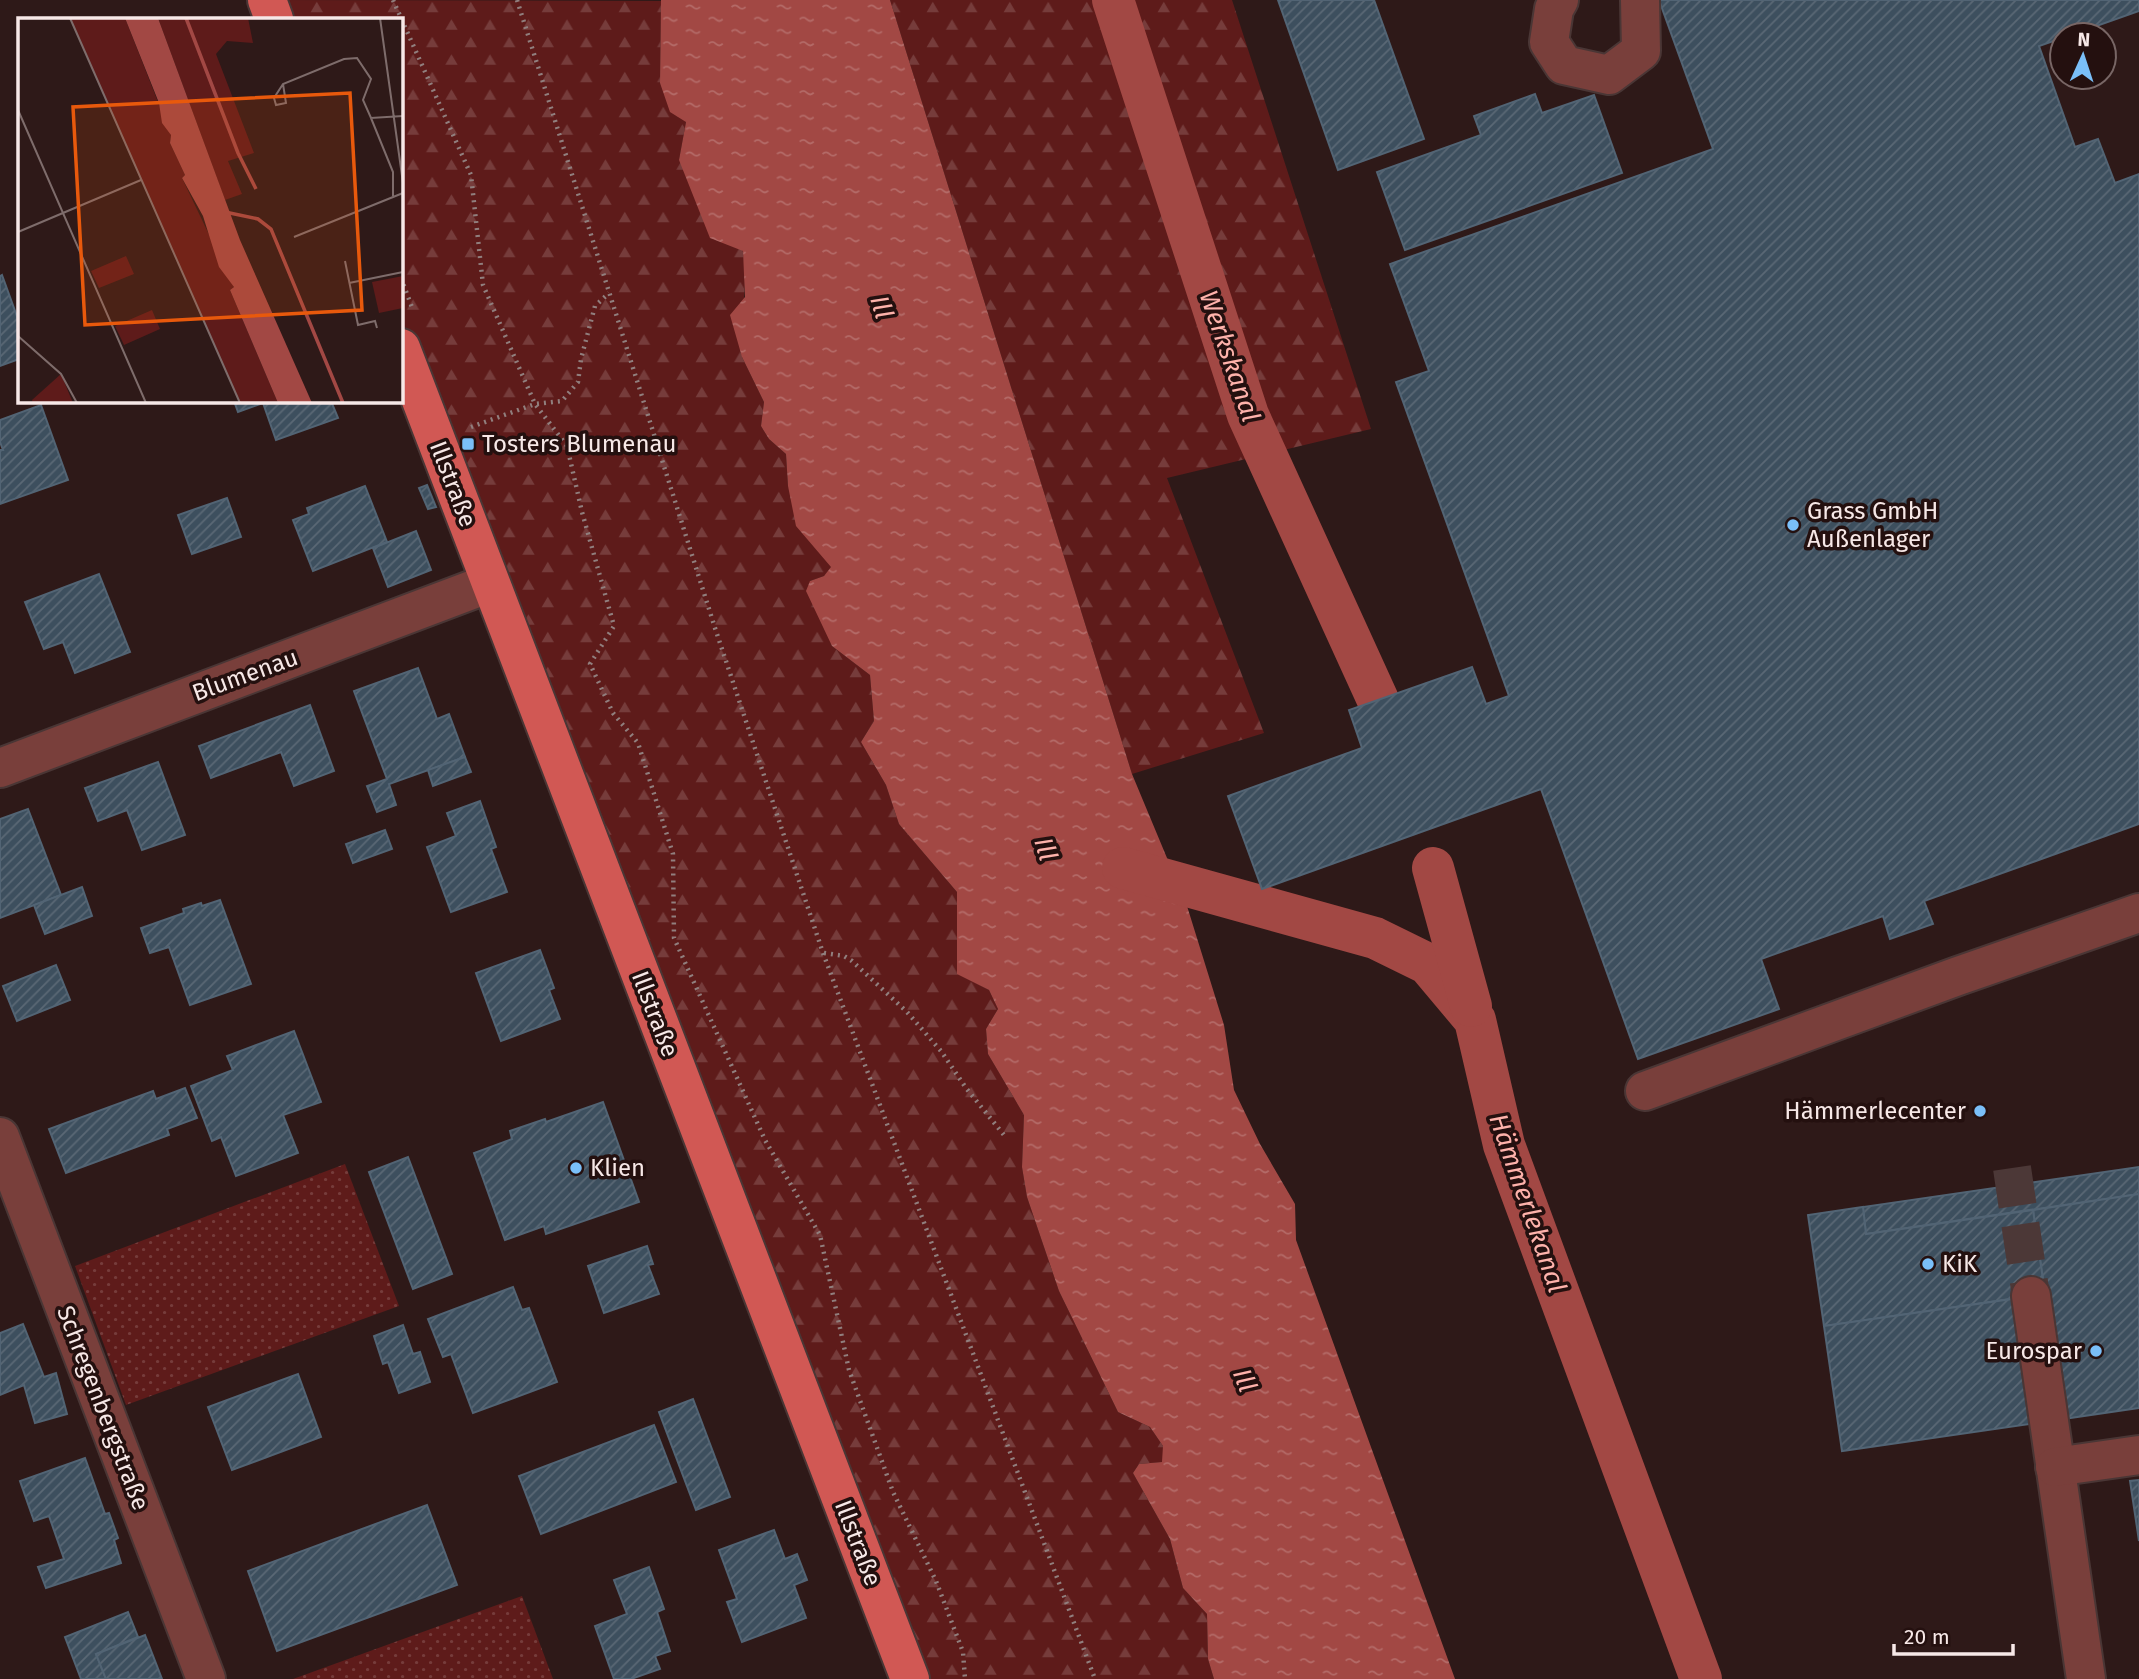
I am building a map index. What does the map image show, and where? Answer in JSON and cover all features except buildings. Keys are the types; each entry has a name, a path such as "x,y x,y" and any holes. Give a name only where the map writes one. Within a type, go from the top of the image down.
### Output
{"main road":[{"path":"267,0 274,18"},
{"name":"Illstraße","path":"402,351 910,1679"}],"street":[{"path":"1559,0 1554,9 1549,42 1564,65 1609,75 1641,51 1640,0"},
{"name":"Blumenau","path":"0,768 491,583"},
{"path":"1645,1091 2139,912"},
{"name":"Schregenbergstraße","path":"0,1137 206,1679"},
{"path":"2031,1296 2086,1679"},
{"path":"2055,1468 2139,1455"}],"path":[{"path":"393,0 401,18"},
{"path":"517,0 715,628 823,953 1095,1679"},
{"path":"402,20 471,175 483,285 534,404 567,446 582,512 614,626 590,664 613,713 638,743 673,854 674,938 765,1140 820,1236 849,1370 893,1492 936,1581 962,1652 965,1679"},
{"path":"460,431 534,404 562,401 578,382 581,359 596,306 609,293"},
{"path":"823,953 844,956 852,961 906,1012 941,1051 965,1088 1004,1135"}],"green space":[{"path":"267,0 661,1 660,83 686,122 679,160 743,251 745,273 742,357 764,402 761,426 769,439 786,454 788,486 820,552 832,567 824,576 810,581 832,646 870,675 874,721 861,742 886,785 899,824 957,892 957,973 989,990 998,1009 986,1029 988,1054 1024,1115 1022,1167 1027,1197 1059,1291 1118,1412 1150,1427 1163,1446 1163,1462 1139,1464 1133,1473 1170,1539 1183,1588 1207,1614 1208,1659 1214,1679 910,1679 402,351 402,18 274,18"},
{"path":"890,0 1232,0 1371,429 1167,478 1264,733 1132,774"},
{"path":"345,1164 399,1306 126,1405 75,1266"},
{"path":"522,1596 553,1679 293,1679"}],"water":[{"name":"Ill","path":"661,0 890,0 1132,774 1187,906 1224,1025 1234,1090 1260,1144 1295,1204 1296,1240 1455,1679 1214,1679 1208,1659 1207,1614 1183,1588 1170,1539 1133,1473 1139,1464 1162,1462 1163,1446 1150,1427 1118,1412 1059,1291 1027,1197 1022,1167 1024,1115 988,1054 986,1029 998,1009 989,990 957,974 957,892 899,824 886,785 861,742 874,721 870,675 832,646 806,591 810,581 824,576 831,567 796,526 788,486 786,454 769,439 761,426 764,402 742,357 730,315 745,297 743,251 710,238 679,160 686,122 670,112 660,83"}],"waterway":[{"name":"Werkskanal","path":"1113,0 1248,415 1378,700"},
{"name":"Hämmerlekanal","path":"1123,868 1375,938 1428,964 1475,1020 1504,1145 1701,1679"},
{"name":"Werkskanal","path":"1433,868 1471,1006"}],"tunnel":[{"path":"2012,1168 2031,1296"}],"place":[{"name":"Tosters Blumenau","path":"468,444"},
{"name":"Grass GmbH Außenlager","path":"1793,525"},
{"name":"Hämmerlecenter","path":"1980,1111"},
{"name":"Klien","path":"576,1168"},
{"name":"KiK","path":"1928,1264"},
{"name":"Eurospar","path":"2096,1351"}]}
